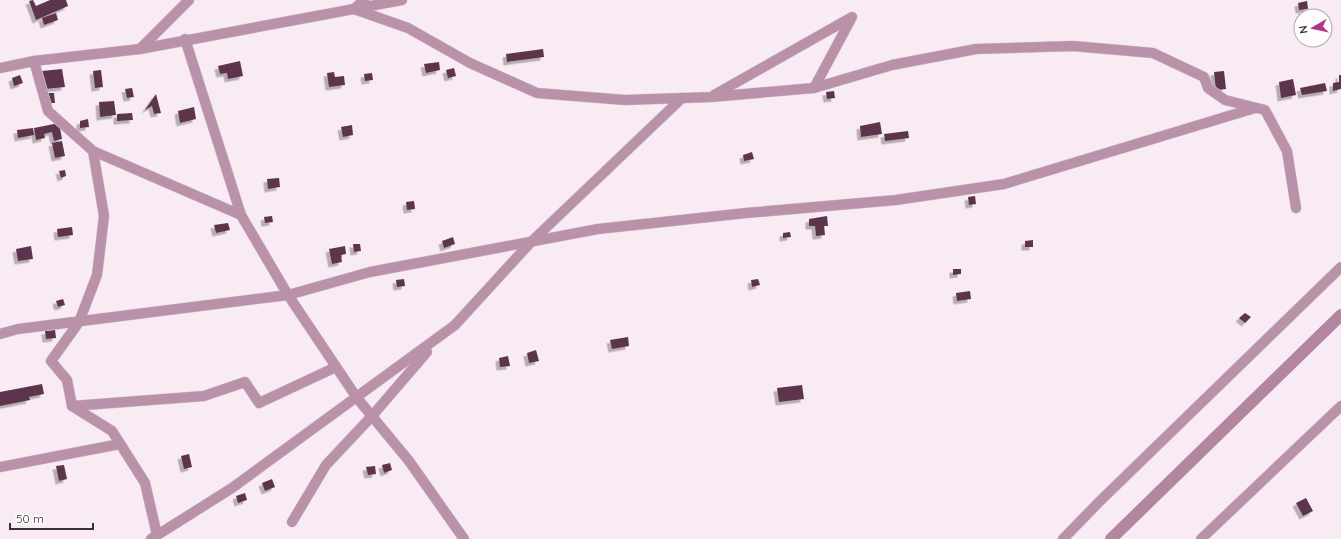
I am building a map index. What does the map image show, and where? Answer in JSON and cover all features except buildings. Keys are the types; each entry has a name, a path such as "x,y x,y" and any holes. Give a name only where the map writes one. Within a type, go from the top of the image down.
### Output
{"street":[{"path":"140,49 189,0"},
{"path":"354,9 364,0"},
{"path":"0,68 34,61 140,49 185,39 402,0"},
{"path":"354,9 408,28 470,63 537,93 625,100 711,97 814,88 892,65 976,49 1073,46 1153,53 1204,77 1208,88 1225,100 1265,110 1287,151 1296,208"},
{"path":"711,97 852,16 814,88"},
{"path":"185,39 241,215 288,294 357,398 408,461 464,539"},
{"path":"34,61 48,111 93,151 241,215"},
{"path":"93,151 104,216 97,275 79,322 51,361 67,380 72,406 112,431 144,483 154,537 232,488 455,325 531,242 682,98"},
{"path":"0,334 18,330 288,294 370,272 598,229 746,213 896,200 1004,184 1255,108"},
{"path":"1063,539 1100,501 1341,267"},
{"path":"292,522 326,465 372,416 438,338"},
{"path":"72,406 204,396 245,382 259,403 336,367"},
{"path":"1201,539 1341,406"},
{"path":"0,467 120,444"}],"waterway":[{"path":"1111,539 1341,315"}]}
